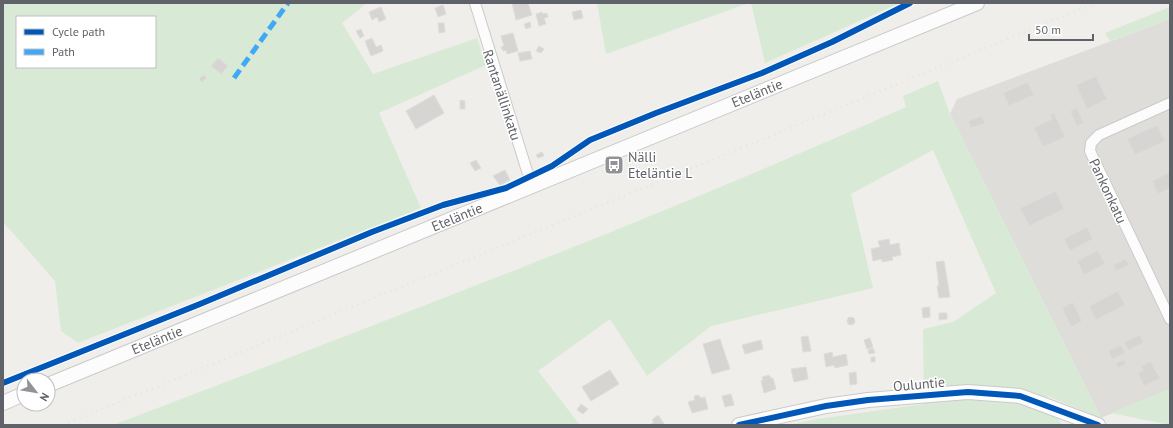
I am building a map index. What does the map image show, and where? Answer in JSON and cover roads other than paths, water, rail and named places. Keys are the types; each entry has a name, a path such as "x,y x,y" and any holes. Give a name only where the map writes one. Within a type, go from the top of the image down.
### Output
{"main road":[{"name":"Eteläntie","path":"56,382 977,3"},
{"name":"Ouluntie","path":"739,425 855,402 968,392 1020,396 1098,425"},
{"path":"3,403 16,397"}],"street":[{"name":"Rantanällinkatu","path":"474,3 527,171 535,185"},
{"name":"Pankonkatu","path":"1170,103 1099,135 1091,143 1090,151 1170,319"}],"railway":[{"path":"63,425 1096,3"}],"place":[{"name":"Nälli Eteläntie L","path":"614,165"}]}
